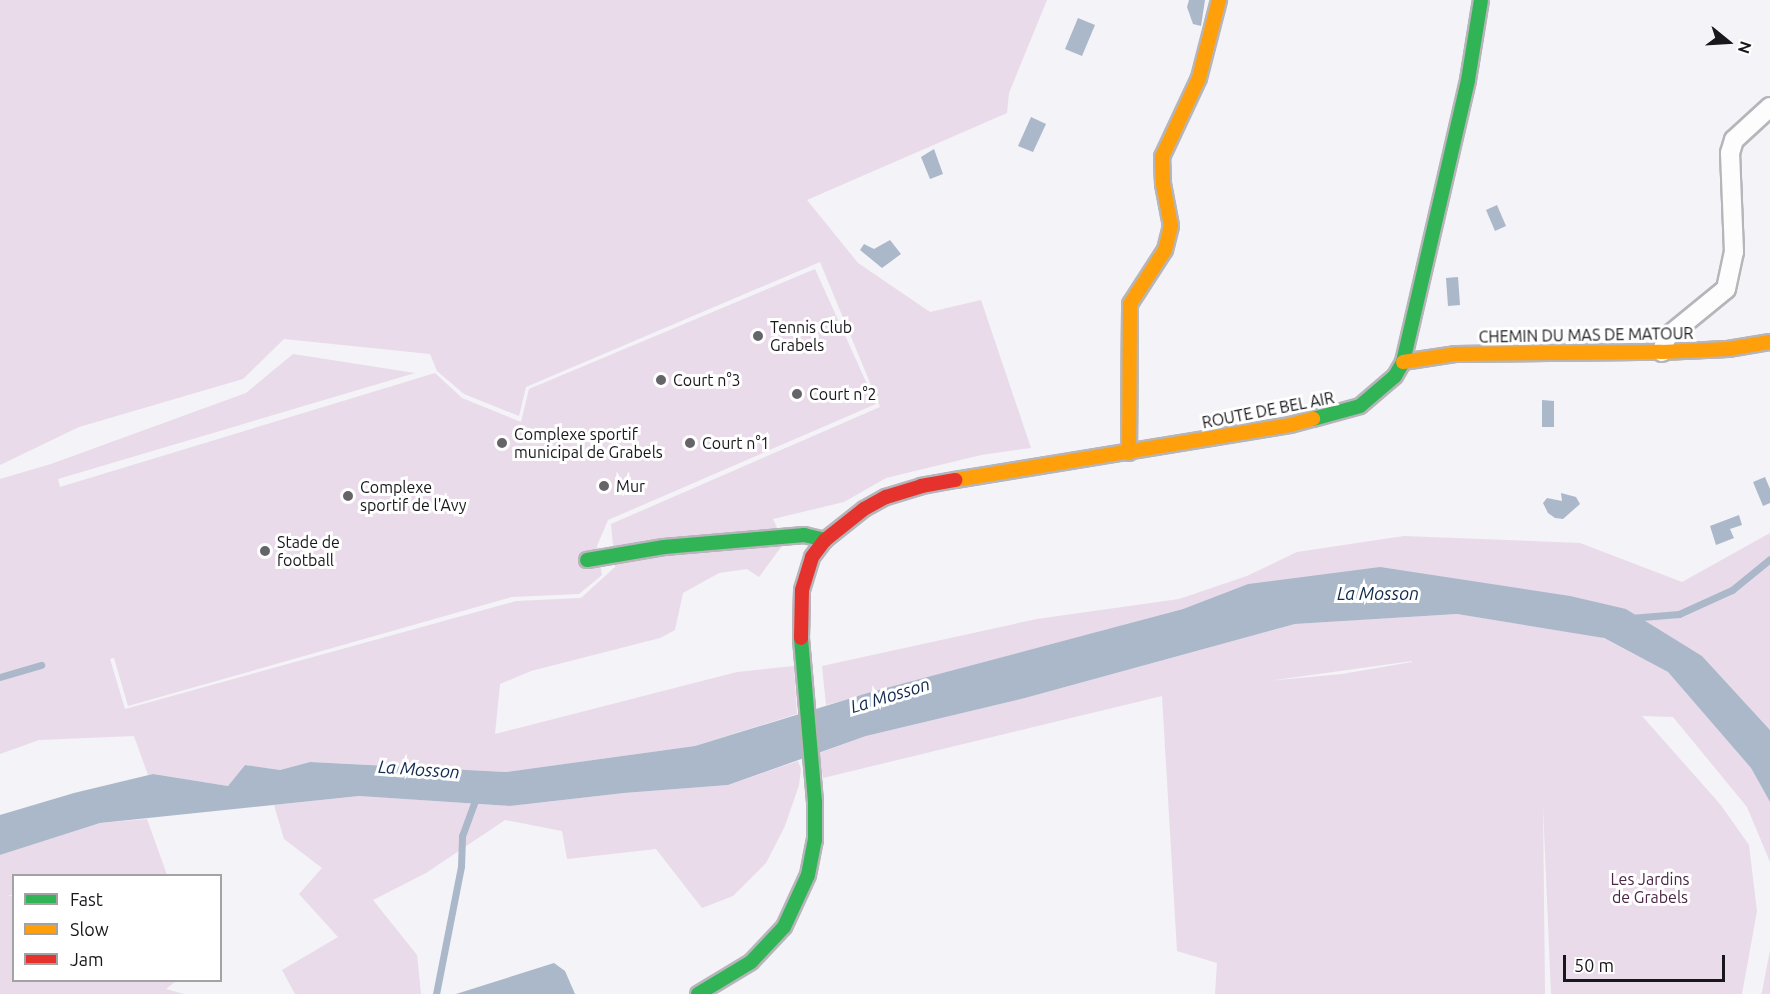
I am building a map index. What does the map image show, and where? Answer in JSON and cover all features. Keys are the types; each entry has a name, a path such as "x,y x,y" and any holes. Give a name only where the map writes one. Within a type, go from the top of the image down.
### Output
{"street":[{"path":"1129,453 1130,304 1165,250 1171,226 1163,184 1162,157 1199,78 1219,0"},
{"name":"ROUTE DE BEL AIR","path":"698,994 751,962 784,927 808,875 815,840 815,802 800,629 802,590 812,556 825,540 864,509 886,497 921,486 1290,425 1360,406 1386,387 1403,362 1468,80 1481,0"},
{"path":"1662,352 1666,338 1726,289 1734,252 1730,153 1734,140 1770,107"},
{"name":"CHEMIN DU MAS DE MATOUR","path":"1403,362 1456,354 1662,352 1728,349 1770,342"},
{"path":"587,560 664,547 804,535 825,540"}],"green space":[{"path":"0,0 1047,0 1009,93 1007,113 807,200 858,263 930,312 981,300 1031,448 981,455 886,478 844,502 773,519 784,543 759,577 747,569 719,573 683,593 675,630 660,638 531,671 500,684 495,734 737,672 794,666 797,714 695,746 506,772 310,762 280,770 245,765 228,786 148,775 134,736 39,740 0,754 0,479 51,464 246,393 293,354 415,373 58,479 60,487 435,373 462,398 521,422 529,389 815,269 876,404 608,520 597,546 602,575 579,594 512,597 128,706 114,658 110,659 125,709 516,601 581,598 615,567 611,524 880,407 820,262 526,387 519,416 464,394 437,371 430,354 284,339 243,379 79,427 0,465"},
{"path":"1770,533 1770,730 1702,656 1626,609 1248,584 1183,609 826,705 822,666 1037,619 1179,599 1247,576 1297,552 1404,536 1580,543 1682,582"},
{"name":"Les Jardins de Grabels","path":"1457,614 1601,637 1668,672 1751,768 1770,802 1770,862 1747,807 1673,717 1642,716 1720,804 1749,845 1757,911 1742,994 1551,994 1543,806 1545,994 1215,994 1217,963 1177,951 1162,696 823,778 819,753 866,736 1025,698 1295,624","holes":["1412,661 1342,674 1268,681"]},
{"path":"798,761 801,769 799,785 785,826 766,863 733,896 702,908 656,849 567,859 562,831 505,820 426,873 373,900 417,955 421,994 295,994 282,970 338,937 299,894 322,868 284,839 274,805 359,796 510,806 624,793 728,785"},
{"path":"147,819 167,874 12,874 12,895 6,896 12,896 12,982 175,982 166,989 184,994 0,994 0,855 100,823"},
{"path":"1770,950 1770,994 1761,994 1762,992"}],"water":[{"path":"1189,0 1205,0 1201,26 1193,24 1187,7"},
{"path":"1078,18 1095,25 1082,56 1065,49"},
{"path":"1031,117 1046,124 1033,152 1018,146"},
{"path":"934,149 943,174 930,179 921,157"},
{"path":"1497,205 1506,226 1495,231 1486,210"},
{"path":"890,240 901,254 882,268 860,250 864,244 874,249"},
{"path":"1458,277 1460,305 1448,306 1446,278"},
{"path":"1542,400 1554,401 1554,427 1542,427"},
{"path":"1765,477 1770,489 1770,503 1763,506 1753,482"},
{"path":"1561,493 1576,497 1580,504 1563,519 1555,518 1548,513 1543,503 1547,498 1562,501"},
{"path":"1739,515 1742,525 1730,529 1734,538 1716,545 1710,526"},
{"name":"La Mosson","path":"1380,567 1570,596 1626,609 1702,656 1770,730 1770,802 1751,768 1668,672 1604,638 1457,614 1295,624 1025,698 866,736 728,785 624,793 510,806 359,796 100,823 0,855 0,815 74,793 153,774 228,786 245,765 280,770 310,762 506,772 695,746 871,692 1183,609 1248,584"},
{"path":"554,963 565,971 575,994 456,994"}],"waterway":[{"path":"1630,618 1679,614 1732,590 1770,559"},
{"path":"0,677 41,665"},
{"path":"436,994 461,866 462,836 477,795"}],"traffic: fast":[{"path":"1313,419 1360,406 1395,376 1403,362 1468,80 1481,0"},
{"path":"587,560 664,547 804,535 825,540"},
{"path":"698,994 751,962 784,927 808,875 815,840 815,802 801,638"}],"traffic: slow":[{"path":"1129,453 1130,304 1165,250 1171,226 1163,184 1162,157 1199,78 1219,0"},
{"path":"1403,362 1456,354 1662,352 1728,349 1770,342"},
{"path":"955,480 1290,425 1313,419"}],"traffic: jam":[{"path":"801,638 802,590 812,557 825,540 864,509 886,497 921,486 955,480"}],"place":[{"name":"Tennis Club Grabels","path":"758,336"},
{"name":"Court n°3","path":"661,380"},
{"name":"Court n°2","path":"797,394"},
{"name":"Complexe sportif municipal de Grabels","path":"502,443"},
{"name":"Court n°1","path":"690,443"},
{"name":"Mur","path":"604,486"},
{"name":"Complexe sportif de l'Avy","path":"348,496"},
{"name":"Stade de football","path":"265,551"}]}
